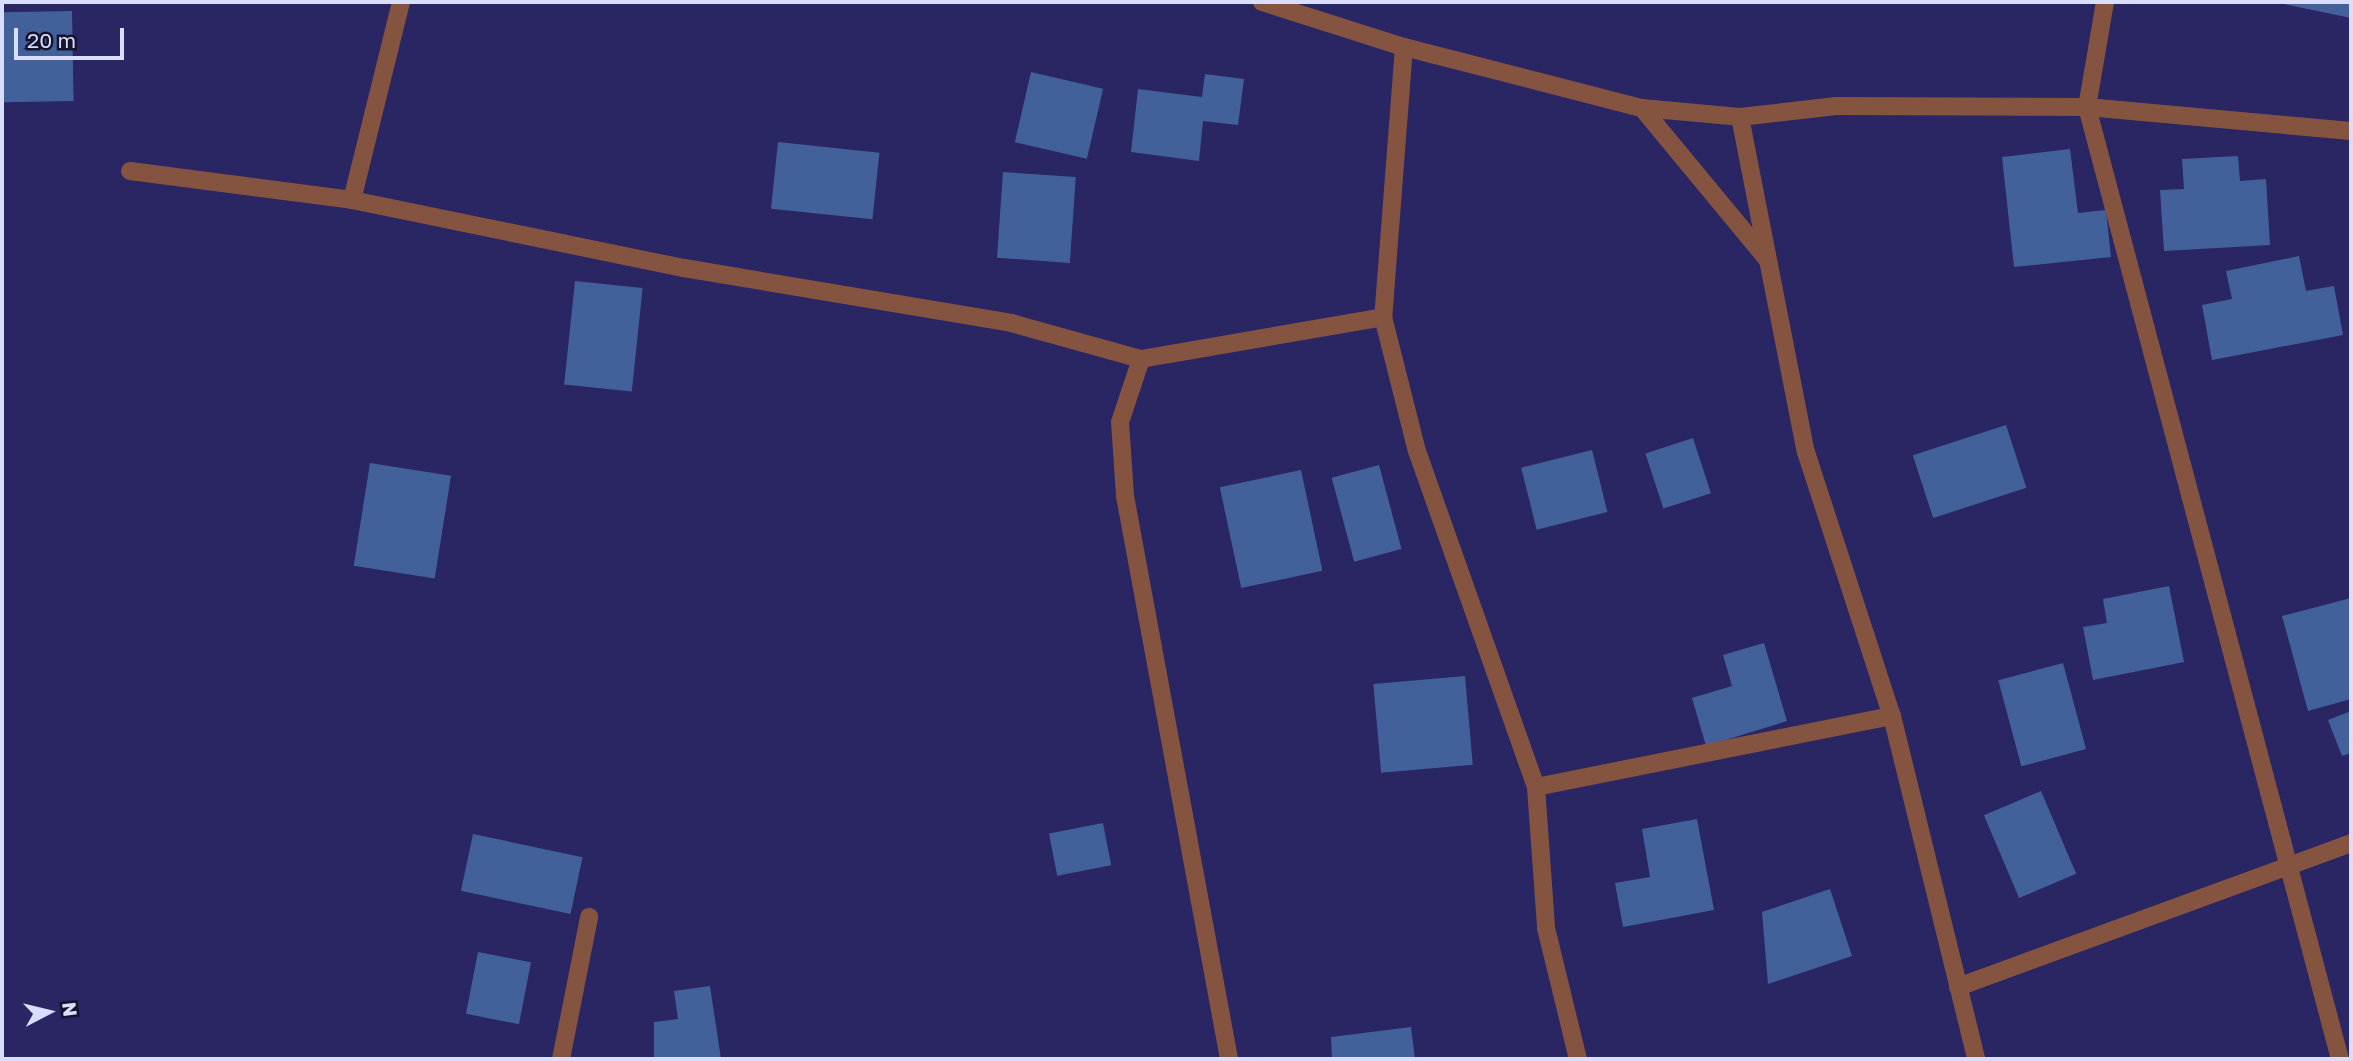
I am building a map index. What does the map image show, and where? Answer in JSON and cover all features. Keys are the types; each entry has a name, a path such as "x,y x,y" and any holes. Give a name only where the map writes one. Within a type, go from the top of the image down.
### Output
{"street":[{"path":"352,200 401,2"},
{"path":"1262,2 1404,47 1642,108 1740,117 1836,106 2087,107 2351,131"},
{"path":"2105,2 2087,107 2285,866 2340,1059"},
{"path":"1404,47 1383,317 1417,452 1536,787 1546,928 1578,1059"},
{"path":"1642,108 1768,261"},
{"path":"1740,117 1806,452 1892,716 1976,1059"},
{"path":"130,171 352,200 684,268 1011,323 1141,359 1383,317"},
{"path":"1141,359 1120,422 1125,496 1228,1059"},
{"path":"1536,787 1892,716"},
{"path":"1958,987 2351,844"},
{"path":"561,1059 589,917"}],"building":[{"path":"2351,2 2351,18 2284,4"},
{"path":"72,11 74,101 4,102 2,12"},
{"path":"1031,72 1103,89 1087,159 1015,142"},
{"path":"1205,74 1244,79 1238,125 1203,121 1199,161 1131,152 1138,89 1202,97"},
{"path":"778,142 879,153 872,219 771,209"},
{"path":"2070,149 2078,213 2106,210 2111,257 2014,267 2002,157"},
{"path":"2238,156 2240,181 2266,179 2270,245 2164,251 2160,190 2184,189 2182,159"},
{"path":"1003,172 1076,177 1070,263 997,258"},
{"path":"2299,256 2306,291 2334,286 2343,335 2212,360 2202,305 2232,299 2226,271"},
{"path":"575,281 643,288 632,392 564,384"},
{"path":"2006,425 2026,488 1933,518 1913,455"},
{"path":"1693,438 1711,493 1663,509 1645,453"},
{"path":"1592,450 1607,512 1537,530 1521,468"},
{"path":"370,463 451,476 435,579 354,566"},
{"path":"1379,465 1402,549 1354,562 1332,478"},
{"path":"1301,470 1322,571 1241,588 1220,487"},
{"path":"2169,586 2184,662 2093,680 2083,627 2107,623 2103,599"},
{"path":"2351,598 2351,699 2308,711 2282,616"},
{"path":"1764,643 1787,721 1706,746 1692,698 1732,686 1723,655"},
{"path":"2063,663 2086,749 2021,766 1998,680"},
{"path":"1465,676 1473,765 1381,773 1373,684"},
{"path":"2351,711 2351,753 2342,756 2328,720"},
{"path":"2041,791 2076,874 2019,898 1984,815"},
{"path":"1697,819 1714,910 1623,927 1615,883 1650,877 1642,829"},
{"path":"1103,823 1111,865 1057,876 1049,833"},
{"path":"473,834 583,857 570,914 461,891"},
{"path":"1830,889 1852,956 1768,984 1762,912"},
{"path":"478,952 531,962 519,1024 466,1014"},
{"path":"710,986 721,1059 654,1059 654,1022 678,1019 674,991"},
{"path":"1411,1027 1415,1059 1332,1059 1331,1037"}]}
